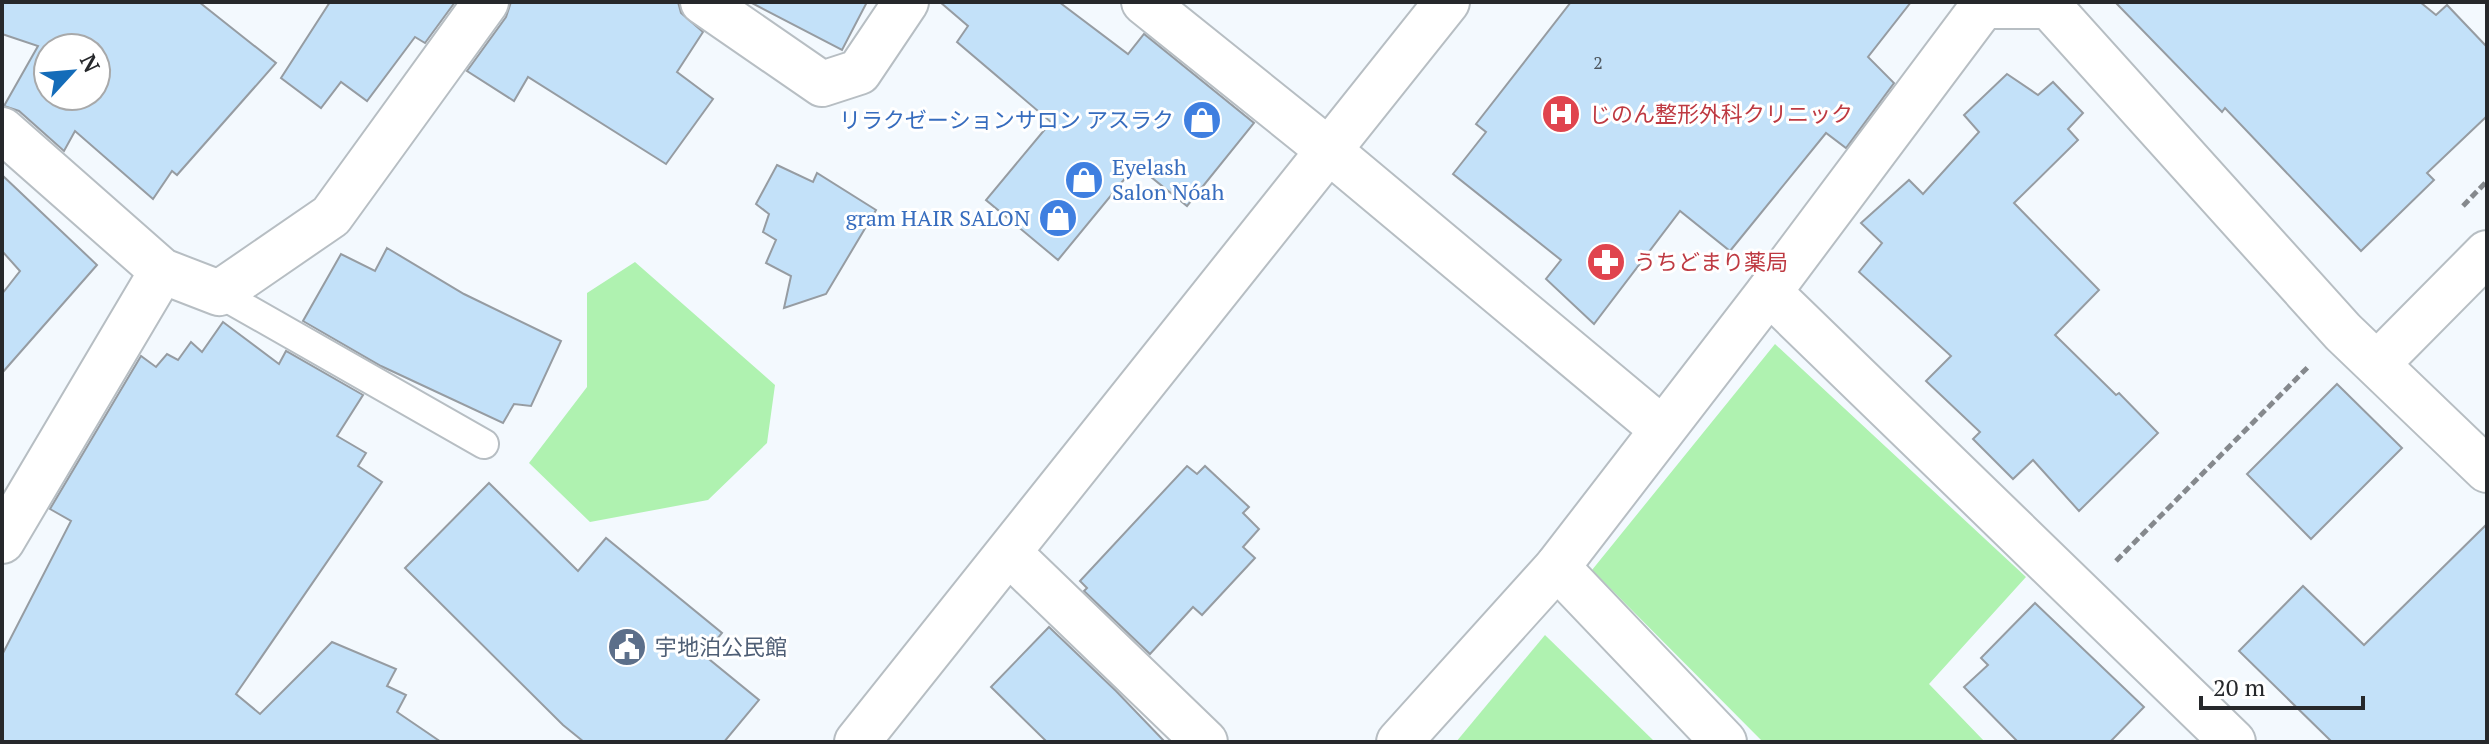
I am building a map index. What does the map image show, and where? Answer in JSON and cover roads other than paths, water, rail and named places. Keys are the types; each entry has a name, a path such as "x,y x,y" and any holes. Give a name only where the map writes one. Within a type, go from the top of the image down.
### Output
{"street":[{"path":"2,130 162,271 219,293 331,216 486,2"},
{"path":"703,2 822,84 859,72 906,2"},
{"path":"1144,2 1327,149 1662,429"},
{"path":"857,742 1447,2"},
{"path":"1399,742 1557,567 1769,292 1983,6 2049,6 2343,332 2487,470"},
{"path":"2378,363 2487,253"},
{"path":"2,541 162,271"},
{"path":"1769,292 2233,742"},
{"path":"1009,553 1205,742"},
{"path":"1557,567 1724,742"}],"lane":[{"path":"219,293 484,444"}],"place":[{"name":"じのん整形外科クリニック","path":"1561,114"},
{"name":"リラクゼーションサロン アスラク","path":"1202,120"},
{"name":"Eyelash Salon Nóah","path":"1084,180"},
{"name":"gram HAIR SALON","path":"1058,218"},
{"name":"うちどまり薬局","path":"1606,262"},
{"name":"宇地泊公民館","path":"627,647"}]}
